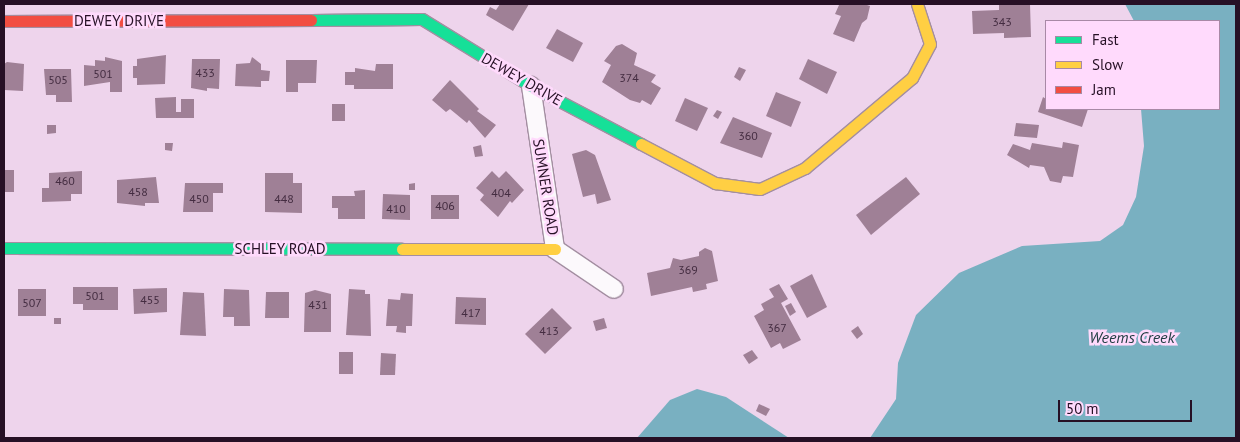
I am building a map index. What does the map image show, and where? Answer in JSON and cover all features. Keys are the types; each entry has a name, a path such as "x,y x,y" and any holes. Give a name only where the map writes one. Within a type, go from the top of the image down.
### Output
{"street":[{"name":"DEWEY DRIVE","path":"4,21 98,12 420,11 530,86 715,183 760,189 805,168 912,78 930,44 918,4"},
{"name":"SUMNER ROAD","path":"530,86 555,249 614,289"},
{"name":"SCHLEY ROAD","path":"4,248 555,249"}],"water":[{"name":"Weems Creek","path":"1125,4 1236,4 1236,438 870,438 896,399 898,363 916,315 959,273 1022,246 1100,241 1123,225 1136,197 1144,146 1141,110 1220,110 1220,20 1133,20"},
{"path":"697,389 726,397 789,438 637,438 670,400"}],"building":[{"path":"500,4 529,4 513,31 486,15 490,7 496,10"},
{"path":"864,4 870,6 867,19 862,23 854,42 833,34 841,16 835,14 839,5"},
{"path":"999,4 1030,4 1031,37 1004,38 1004,33 973,34 972,11 999,10"},
{"path":"557,29 583,43 573,62 546,48"},
{"path":"622,44 637,53 634,65 656,75 651,82 661,88 651,105 642,100 640,103 630,100 602,82 611,65 604,61 616,46"},
{"path":"166,55 165,84 137,85 137,78 133,78 133,66 137,66 137,59"},
{"path":"105,57 122,61 122,92 110,92 110,82 84,86 84,65 95,66 95,60 105,61"},
{"path":"252,57 261,64 261,70 270,71 269,81 261,81 261,87 235,86 236,64 250,63"},
{"path":"192,59 220,59 219,89 207,88 207,91 191,88"},
{"path":"808,59 837,72 827,94 799,79"},
{"path":"286,60 317,60 316,83 298,83 298,92 286,92"},
{"path":"7,62 24,64 23,91 4,90 4,64"},
{"path":"376,64 393,64 393,89 354,89 354,85 345,85 345,72 355,72 355,68 375,71"},
{"path":"739,67 746,70 740,81 734,77"},
{"path":"44,69 71,69 72,102 56,102 56,95 46,95"},
{"path":"450,80 479,109 477,111 496,125 485,138 469,120 467,123 450,109 446,112 432,100"},
{"path":"776,92 801,102 791,127 766,116"},
{"path":"176,97 176,112 181,112 181,99 194,99 194,118 156,118 155,98"},
{"path":"1043,97 1045,98 1045,110 1088,110 1082,127 1038,112"},
{"path":"685,98 708,108 697,131 675,121"},
{"path":"332,104 345,104 345,121 332,121"},
{"path":"717,110 722,112 718,119 713,116"},
{"path":"733,117 772,133 762,158 720,143"},
{"path":"1016,123 1039,125 1037,138 1014,136"},
{"path":"47,125 56,125 56,133 47,134"},
{"path":"1063,142 1079,145 1073,177 1063,176 1061,183 1050,181 1044,167 1030,165 1029,168 1007,155 1013,144 1030,150 1032,143 1062,148"},
{"path":"165,143 173,143 172,151 165,150"},
{"path":"481,145 483,156 475,157 473,147"},
{"path":"586,150 595,155 611,200 597,204 595,194 583,197 572,154"},
{"path":"4,170 14,170 14,192 4,192"},
{"path":"82,171 82,194 71,194 71,201 42,202 42,188 49,188 49,173"},
{"path":"492,171 499,178 506,171 524,190 512,203 510,201 498,217 480,200 484,195 476,188"},
{"path":"265,173 293,173 293,183 302,183 302,213 265,212"},
{"path":"156,177 159,203 145,203 145,206 117,203 117,180"},
{"path":"906,177 920,194 871,235 856,215"},
{"path":"185,183 223,183 223,193 213,193 213,212 183,212"},
{"path":"415,183 415,190 409,190 409,184"},
{"path":"365,190 365,219 338,219 338,208 332,208 332,196 355,196 354,191"},
{"path":"383,194 410,195 410,220 382,219"},
{"path":"431,195 459,195 459,219 431,219"},
{"path":"705,248 712,251 718,281 706,284 707,289 693,292 692,287 651,296 647,273 670,268 673,258 681,260 699,256 699,252"},
{"path":"812,274 827,307 807,318 790,286"},
{"path":"779,284 788,299 781,303 801,340 783,349 780,343 771,348 754,316 764,310 761,304 774,297 769,289"},
{"path":"73,287 118,287 118,310 83,310 83,304 73,304"},
{"path":"167,288 167,312 134,314 133,289"},
{"path":"18,289 46,289 46,316 18,316"},
{"path":"224,289 249,290 250,326 234,326 234,317 223,317"},
{"path":"349,289 365,290 365,294 370,294 371,336 346,335"},
{"path":"315,290 331,294 331,332 304,332 305,293"},
{"path":"183,292 204,293 206,336 180,335"},
{"path":"266,292 289,292 289,318 265,318"},
{"path":"401,293 413,294 412,326 406,326 406,333 396,332 397,326 386,326 388,299 400,300"},
{"path":"456,297 486,298 486,325 455,324"},
{"path":"791,303 796,312 790,316 785,306"},
{"path":"552,308 572,328 545,354 525,334"},
{"path":"54,318 61,318 61,324 54,324"},
{"path":"604,318 607,328 596,331 593,321"},
{"path":"858,326 863,334 857,339 851,331"},
{"path":"752,350 758,358 749,364 743,355"},
{"path":"339,352 353,352 353,374 339,374"},
{"path":"381,353 396,354 395,375 380,375"},
{"path":"759,404 770,409 766,416 756,411"}],"traffic: fast":[{"path":"311,20 422,19 531,86 641,144"},
{"path":"4,248 402,249"}],"traffic: slow":[{"path":"641,144 715,183 760,189 805,168 912,78 930,44 917,4"},
{"path":"402,249 555,249"}],"traffic: jam":[{"path":"4,21 311,20"}]}
